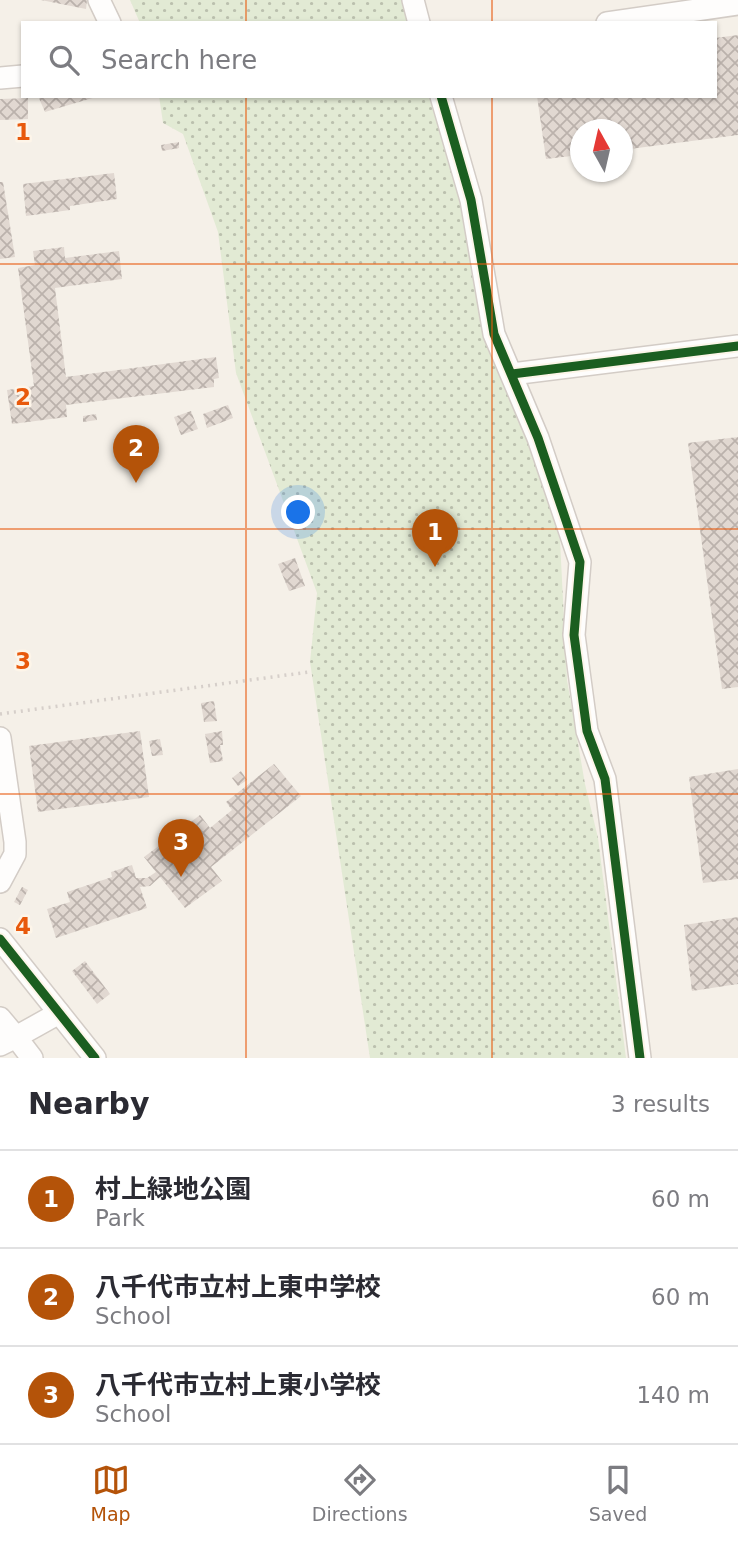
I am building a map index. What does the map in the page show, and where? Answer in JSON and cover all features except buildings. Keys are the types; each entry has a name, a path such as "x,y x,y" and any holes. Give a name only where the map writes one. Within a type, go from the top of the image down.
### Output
{"street":[{"path":"99,0 109,21"},
{"path":"412,0 418,21"},
{"path":"621,21 738,4"},
{"path":"0,78 21,76"},
{"path":"442,98 471,200 494,334 538,438 580,562 574,635 587,731 605,779 640,1058"},
{"path":"512,374 738,346"},
{"path":"0,738 15,842 15,854 0,882"},
{"path":"0,939 94,1058"},
{"path":"8,1041 59,1013"},
{"path":"0,1018 8,1041 32,1058"}],"path":[{"path":"0,714 309,672"}],"green space":[{"path":"130,0 401,0 407,21 139,21"},
{"path":"159,98 434,98 451,152 479,314 541,476 560,540 567,680 585,784 598,838 626,1058 370,1058 310,662 317,593 236,373 218,232 183,134 163,123"}],"cycle path":[{"path":"442,98 471,200 494,334 538,438 580,562 574,635 587,731 605,779 640,1058"},
{"path":"512,374 738,346"},
{"path":"0,939 95,1058"}],"place":[{"name":"八千代市立村上東中学校","path":"136,483"},
{"name":"村上緑地公園","path":"435,567"},
{"name":"八千代市立村上東小学校","path":"181,877"}]}
